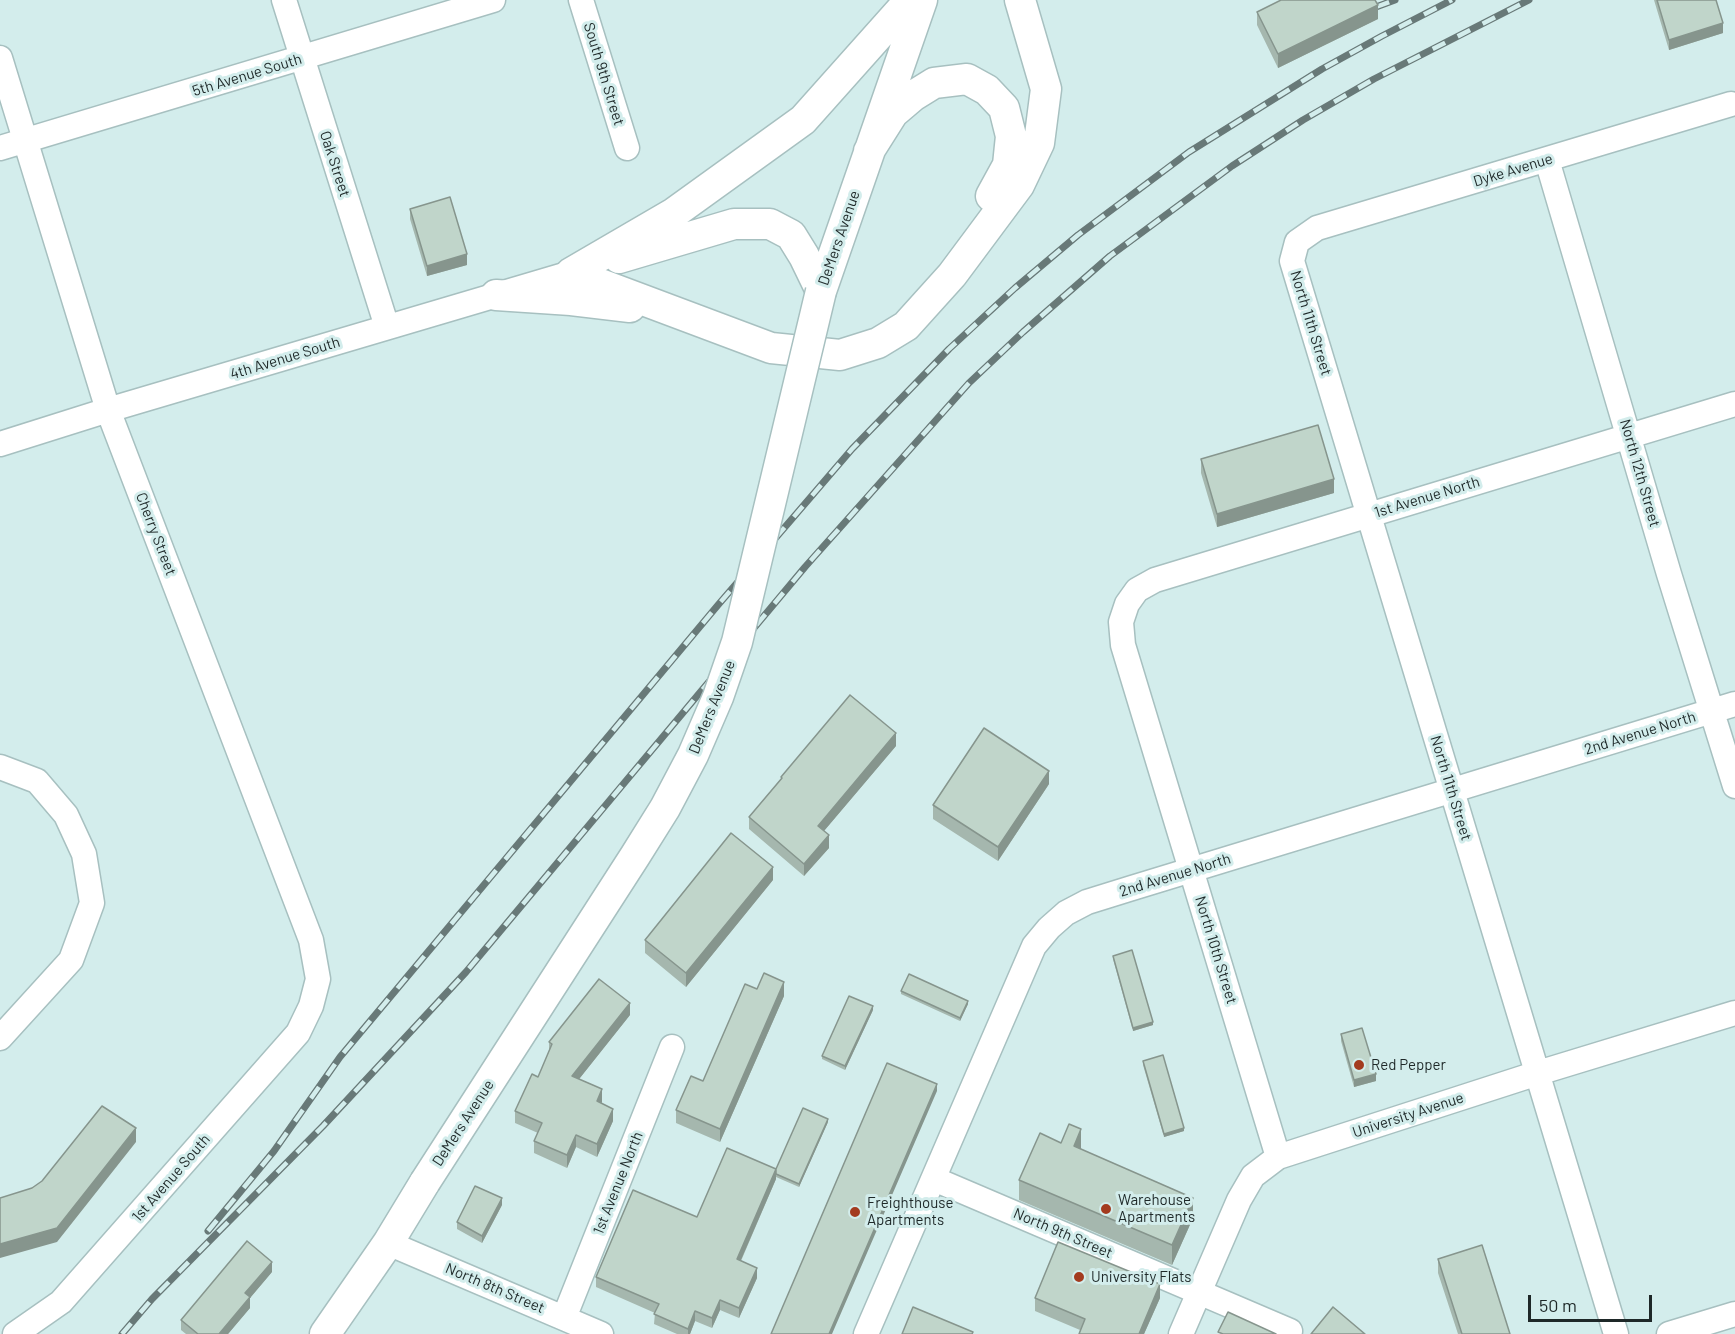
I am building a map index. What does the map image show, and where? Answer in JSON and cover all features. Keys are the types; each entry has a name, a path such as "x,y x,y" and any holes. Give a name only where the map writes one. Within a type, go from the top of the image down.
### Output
{"main road":[{"path":"571,273 674,213 803,120 910,0"},
{"name":"DeMers Avenue","path":"325,1334 388,1243 635,856 665,808 693,755 718,697 737,642 821,291 922,0"},
{"path":"571,273 771,348 840,355 878,343 906,326 952,275 1019,185 1039,143 1046,89 1020,0"},
{"path":"868,151 893,113 934,82 967,79 987,90 1004,108 1011,136 1008,165 952,275"},
{"path":"571,273 734,224 770,224 791,235 821,291"},
{"path":"496,295 571,300 698,321"}],"street":[{"name":"Oak Street","path":"284,0 387,327"},
{"name":"5th Avenue South","path":"0,148 493,0"},
{"name":"South 9th Street","path":"581,0 627,148"},
{"name":"Cherry Street","path":"0,58 108,410 311,940 318,979 311,1006"},
{"name":"Dyke Avenue","path":"1297,242 1317,228 1731,104"},
{"name":"North 12th Street","path":"1547,160 1629,436 1724,708 1735,786"},
{"name":"North 11th Street","path":"1297,242 1292,261 1616,1334"},
{"name":"4th Avenue South","path":"0,444 571,273"},
{"name":"1st Avenue North","path":"1127,604 1137,590 1155,580 1735,404"},
{"name":"North 10th Street","path":"1127,604 1121,622 1123,645 1278,1157"},
{"name":"2nd Avenue North","path":"866,1334 1034,946 1066,913 1087,902 1192,869 1724,708"},
{"path":"0,767 37,781 66,815 84,854 92,903 71,960 0,1038"},
{"name":"1st Avenue South","path":"15,1334 61,1302 298,1033 311,1006"},
{"name":"University Avenue","path":"1181,1334 1239,1200 1253,1176 1278,1157 1538,1073 1735,1013"},
{"name":"1st Avenue North","path":"564,1318 672,1047"},
{"name":"North 9th Street","path":"934,1179 1290,1331"},
{"name":"North 8th Street","path":"388,1243 601,1334"},
{"path":"1669,1334 1735,1314"}],"building":[{"path":"1281,0 1375,0 1378,5 1278,54 1257,12"},
{"path":"1657,0 1716,0 1723,23 1669,40"},
{"path":"450,197 467,254 427,266 410,209"},
{"path":"1318,425 1334,479 1217,514 1201,459"},
{"path":"850,695 896,733 818,826 829,835 804,864 749,817"},
{"path":"984,728 1049,771 998,847 933,805"},
{"path":"731,833 773,867 686,973 645,940"},
{"path":"1132,950 1153,1022 1133,1028 1113,956"},
{"path":"764,973 784,982 720,1129 676,1110 691,1076 703,1081 745,984 757,989"},
{"path":"909,974 968,1001 960,1018 901,991"},
{"path":"599,979 630,1003 572,1076 602,1089 597,1101 613,1109 597,1144 576,1135 567,1155 534,1141 542,1123 515,1111 532,1074 538,1077 552,1044 549,1042"},
{"path":"849,996 873,1006 845,1066 822,1056"},
{"name":"Red Pepper","path":"1362,1028 1376,1074 1354,1080 1341,1034"},
{"path":"1163,1055 1184,1128 1164,1134 1143,1061"},
{"name":"Freighthouse Apartments","path":"887,1063 937,1084 829,1334 771,1334"},
{"path":"102,1106 136,1128 57,1228 0,1244 0,1198 32,1188 42,1181"},
{"path":"803,1108 828,1119 799,1184 776,1174 776,1169"},
{"name":"Warehouse Apartments","path":"1069,1124 1081,1129 1074,1146 1193,1198 1172,1245 1019,1180 1040,1133 1061,1143"},
{"path":"727,1148 776,1169 737,1259 757,1268 739,1308 720,1300 712,1318 695,1311 688,1329 654,1314 659,1304 596,1277 633,1190 697,1217"},
{"path":"475,1186 502,1198 482,1236 457,1222"},
{"path":"247,1241 272,1262 245,1293 250,1297 219,1334 198,1334 181,1320"},
{"name":"University Flats","path":"1058,1242 1160,1284 1139,1334 1079,1334 1085,1319 1035,1298"},
{"path":"1482,1245 1510,1334 1462,1334 1438,1259"},
{"path":"913,1307 973,1332 972,1334 902,1334"},
{"path":"1333,1307 1365,1334 1311,1334"},
{"path":"1228,1312 1276,1334 1223,1334 1218,1332"}],"railway":[{"path":"1376,7 1395,0"},
{"path":"208,1231 274,1151 340,1057 718,605 852,449 949,349 1015,288 1078,235 1189,152 1322,69 1452,0"},
{"path":"122,1334 152,1299 323,1126 466,972 805,567 969,383 1110,256 1232,166 1303,120 1374,79 1529,0"}],"place":[{"name":"Red Pepper","path":"1359,1065"},
{"name":"Warehouse Apartments","path":"1106,1209"},
{"name":"Freighthouse Apartments","path":"855,1212"},
{"name":"University Flats","path":"1079,1277"}]}
